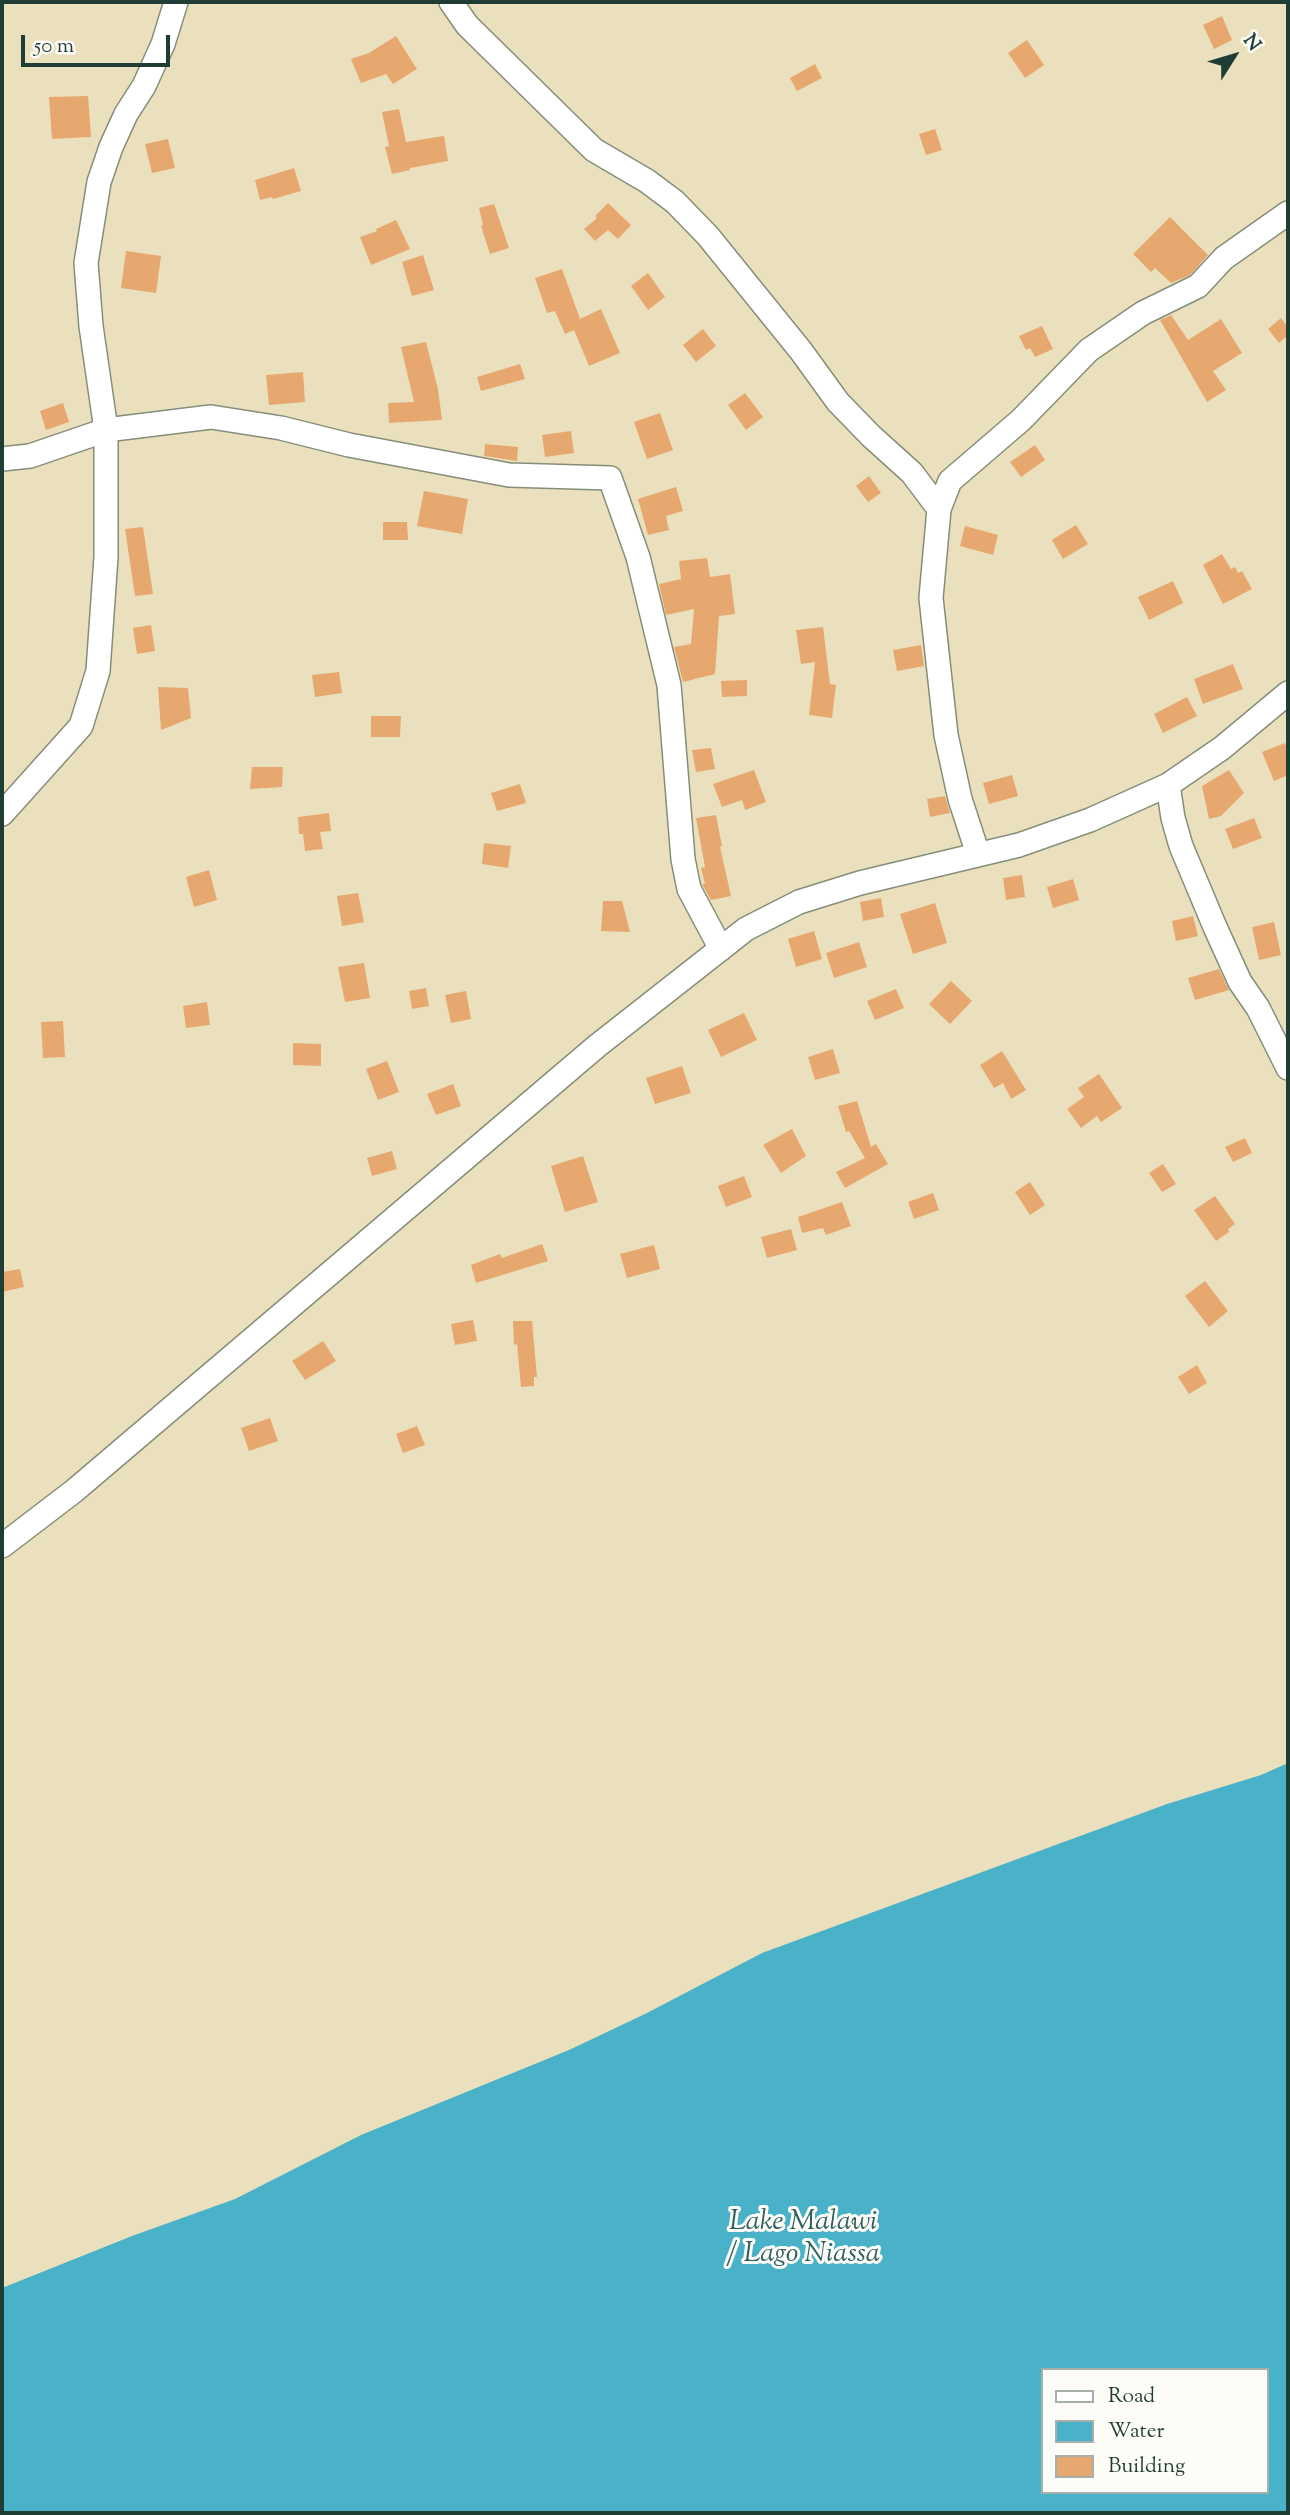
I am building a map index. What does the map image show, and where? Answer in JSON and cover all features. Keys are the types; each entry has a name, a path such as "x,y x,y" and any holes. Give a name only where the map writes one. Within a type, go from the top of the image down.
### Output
{"street":[{"path":"2,814 81,726 99,671 106,557 106,430 91,326 86,262 99,182 121,125 144,86 163,44 176,2"},
{"path":"451,2 467,25 594,150 647,181 675,202 700,227 801,351 838,402 912,473 939,509"},
{"path":"978,854 960,799 946,734 931,598 939,509 950,481 1021,421 1089,351 1143,313 1198,286 1224,258 1288,213"},
{"path":"2,459 30,456 106,430 211,417 281,428 349,445 509,475 610,478 638,557 670,685 683,859 690,889 721,949"},
{"path":"2,1546 74,1491 632,1017 762,919 799,902 860,883 1019,845 1090,820 1168,785 1222,748 1288,693"},
{"path":"1168,785 1181,846 1215,927 1240,982 1258,1008 1288,1068"}],"water":[{"name":"Lake Malawi / Lago Niassa","path":"1288,1763 1288,2513 2,2513 2,2288 132,2236 235,2199 361,2135 569,2050 762,1953 1167,1804 1261,1775"}],"building":[{"path":"1222,16 1232,40 1214,49 1203,25"},
{"path":"396,36 417,69 393,84 386,74 361,83 351,59 369,53"},
{"path":"1027,40 1044,65 1025,78 1008,53"},
{"path":"815,64 822,78 797,91 790,78"},
{"path":"88,96 91,137 52,139 49,97"},
{"path":"399,109 406,142 444,136 448,161 392,174 385,147 389,146 382,112"},
{"path":"935,129 942,150 926,155 919,134"},
{"path":"168,139 175,168 152,173 145,144"},
{"path":"294,168 301,191 260,200 255,180"},
{"path":"608,203 631,225 618,239 608,230 595,241 584,229"},
{"path":"494,204 509,248 490,254 481,226 479,208"},
{"path":"1170,217 1208,255 1190,275 1171,283 1155,268 1151,272 1133,254"},
{"path":"396,220 410,249 371,265 360,237"},
{"path":"126,251 161,256 156,293 121,288"},
{"path":"423,255 434,290 412,296 402,262"},
{"path":"562,269 580,319 601,309 620,353 589,366 574,330 565,334 555,311 547,313 535,278"},
{"path":"648,273 665,297 648,310 631,286"},
{"path":"1171,315 1188,340 1221,319 1242,353 1213,371 1226,390 1207,402 1160,320"},
{"path":"1281,318 1288,328 1288,335 1279,343 1268,329"},
{"path":"1042,326 1053,349 1035,357 1030,348 1026,350 1019,336"},
{"path":"703,329 716,346 696,362 683,345"},
{"path":"426,342 438,389 442,420 389,423 388,403 414,402 401,347"},
{"path":"520,364 525,379 481,391 477,377"},
{"path":"303,372 305,402 269,405 266,375"},
{"path":"745,393 763,417 746,430 728,405"},
{"path":"63,403 69,422 46,430 40,411"},
{"path":"660,413 673,450 647,459 634,422"},
{"path":"571,431 574,453 545,457 542,435"},
{"path":"485,444 518,447 517,461 484,456"},
{"path":"1035,445 1045,460 1021,477 1010,462"},
{"path":"869,476 881,493 868,502 856,486"},
{"path":"676,487 683,511 666,516 669,530 648,535 638,499"},
{"path":"424,491 468,499 462,534 417,526"},
{"path":"383,522 407,522 408,540 383,540"},
{"path":"1076,525 1088,544 1063,559 1052,540"},
{"path":"965,526 998,535 993,555 960,546"},
{"path":"143,527 153,594 135,596 125,529"},
{"path":"1222,554 1231,569 1235,567 1238,573 1242,571 1252,589 1223,604 1203,565"},
{"path":"707,558 710,577 730,574 735,614 719,616 715,674 683,682 674,647 691,644 694,609 666,615 659,584 681,579 679,561"},
{"path":"1173,581 1183,603 1149,620 1138,597"},
{"path":"151,625 155,651 137,654 133,628"},
{"path":"823,627 830,684 836,685 832,718 809,715 815,662 801,664 796,630"},
{"path":"921,645 924,666 897,671 893,650"},
{"path":"1233,664 1243,689 1203,704 1194,679"},
{"path":"339,672 342,693 315,697 312,675"},
{"path":"747,680 747,696 722,697 721,681"},
{"path":"158,687 188,688 191,718 161,730"},
{"path":"1187,697 1197,716 1163,733 1154,714"},
{"path":"371,716 401,716 400,737 371,737"},
{"path":"1285,743 1288,752 1288,775 1274,781 1262,752"},
{"path":"711,748 715,769 696,772 692,750"},
{"path":"252,767 283,767 282,787 250,789"},
{"path":"754,770 766,802 745,810 742,800 722,807 713,784"},
{"path":"1229,770 1244,793 1221,816 1209,819 1202,786"},
{"path":"1012,775 1018,796 989,804 983,783"},
{"path":"520,784 526,803 497,811 491,793"},
{"path":"945,796 950,813 930,817 927,799"},
{"path":"329,813 331,831 320,832 323,849 305,851 303,834 299,834 298,817"},
{"path":"716,815 731,896 711,900 702,884 705,884 701,868 705,867 696,818"},
{"path":"1254,818 1262,838 1233,849 1225,829"},
{"path":"484,843 511,846 508,868 482,864"},
{"path":"209,870 217,900 194,907 186,877"},
{"path":"1022,875 1025,897 1006,900 1003,878"},
{"path":"1073,879 1079,900 1053,908 1047,887"},
{"path":"358,893 364,922 342,926 337,896"},
{"path":"881,898 884,917 863,921 860,902"},
{"path":"603,901 622,901 630,932 601,931"},
{"path":"935,903 947,943 913,954 900,914"},
{"path":"1193,916 1198,936 1176,941 1172,921"},
{"path":"1274,922 1281,955 1259,960 1252,927"},
{"path":"814,931 822,959 796,967 788,939"},
{"path":"859,942 867,967 834,978 826,953"},
{"path":"364,963 370,998 345,1002 338,967"},
{"path":"1219,969 1229,990 1195,1000 1188,978"},
{"path":"951,981 972,1001 950,1024 929,1004"},
{"path":"426,988 429,1006 412,1009 409,991"},
{"path":"896,989 904,1008 875,1020 867,1001"},
{"path":"466,991 471,1019 451,1023 445,995"},
{"path":"207,1002 210,1025 186,1028 183,1006"},
{"path":"744,1013 757,1040 721,1057 708,1030"},
{"path":"63,1021 65,1057 43,1058 41,1022"},
{"path":"293,1043 321,1044 321,1066 293,1065"},
{"path":"833,1049 840,1073 815,1080 808,1057"},
{"path":"1002,1051 1026,1090 1011,1099 1003,1083 994,1088 980,1065"},
{"path":"387,1061 399,1092 378,1100 366,1069"},
{"path":"682,1066 691,1093 655,1104 646,1078"},
{"path":"1099,1074 1122,1108 1101,1122 1097,1116 1081,1128 1067,1109 1084,1097 1078,1088"},
{"path":"453,1084 461,1106 436,1115 427,1094"},
{"path":"857,1101 871,1147 876,1144 888,1164 845,1188 836,1172 865,1158 849,1131 846,1132 838,1106"},
{"path":"792,1129 806,1156 781,1173 763,1145"},
{"path":"1245,1138 1252,1153 1233,1162 1225,1147"},
{"path":"392,1151 397,1169 372,1176 367,1158"},
{"path":"583,1156 598,1202 565,1212 551,1166"},
{"path":"1163,1164 1176,1184 1162,1192 1149,1173"},
{"path":"744,1176 752,1197 726,1207 718,1186"},
{"path":"1030,1182 1045,1205 1030,1215 1015,1192"},
{"path":"933,1193 939,1210 914,1219 908,1202"},
{"path":"1215,1196 1235,1224 1216,1241 1194,1210"},
{"path":"842,1202 851,1226 826,1235 823,1228 802,1233 798,1217"},
{"path":"791,1229 797,1250 767,1258 761,1237"},
{"path":"542,1244 548,1261 476,1283 471,1265 500,1254 502,1258"},
{"path":"654,1245 660,1269 627,1278 620,1254"},
{"path":"20,1269 24,1287 2,1292 2,1272"},
{"path":"1205,1281 1228,1311 1209,1327 1185,1296"},
{"path":"473,1320 477,1341 455,1345 451,1324"},
{"path":"513,1321 532,1321 537,1377 534,1377 534,1386 521,1387"},
{"path":"323,1341 336,1361 305,1380 292,1361"},
{"path":"1197,1365 1207,1383 1189,1394 1178,1377"},
{"path":"270,1418 278,1441 249,1451 241,1428"},
{"path":"417,1426 425,1445 403,1453 396,1434"}]}
